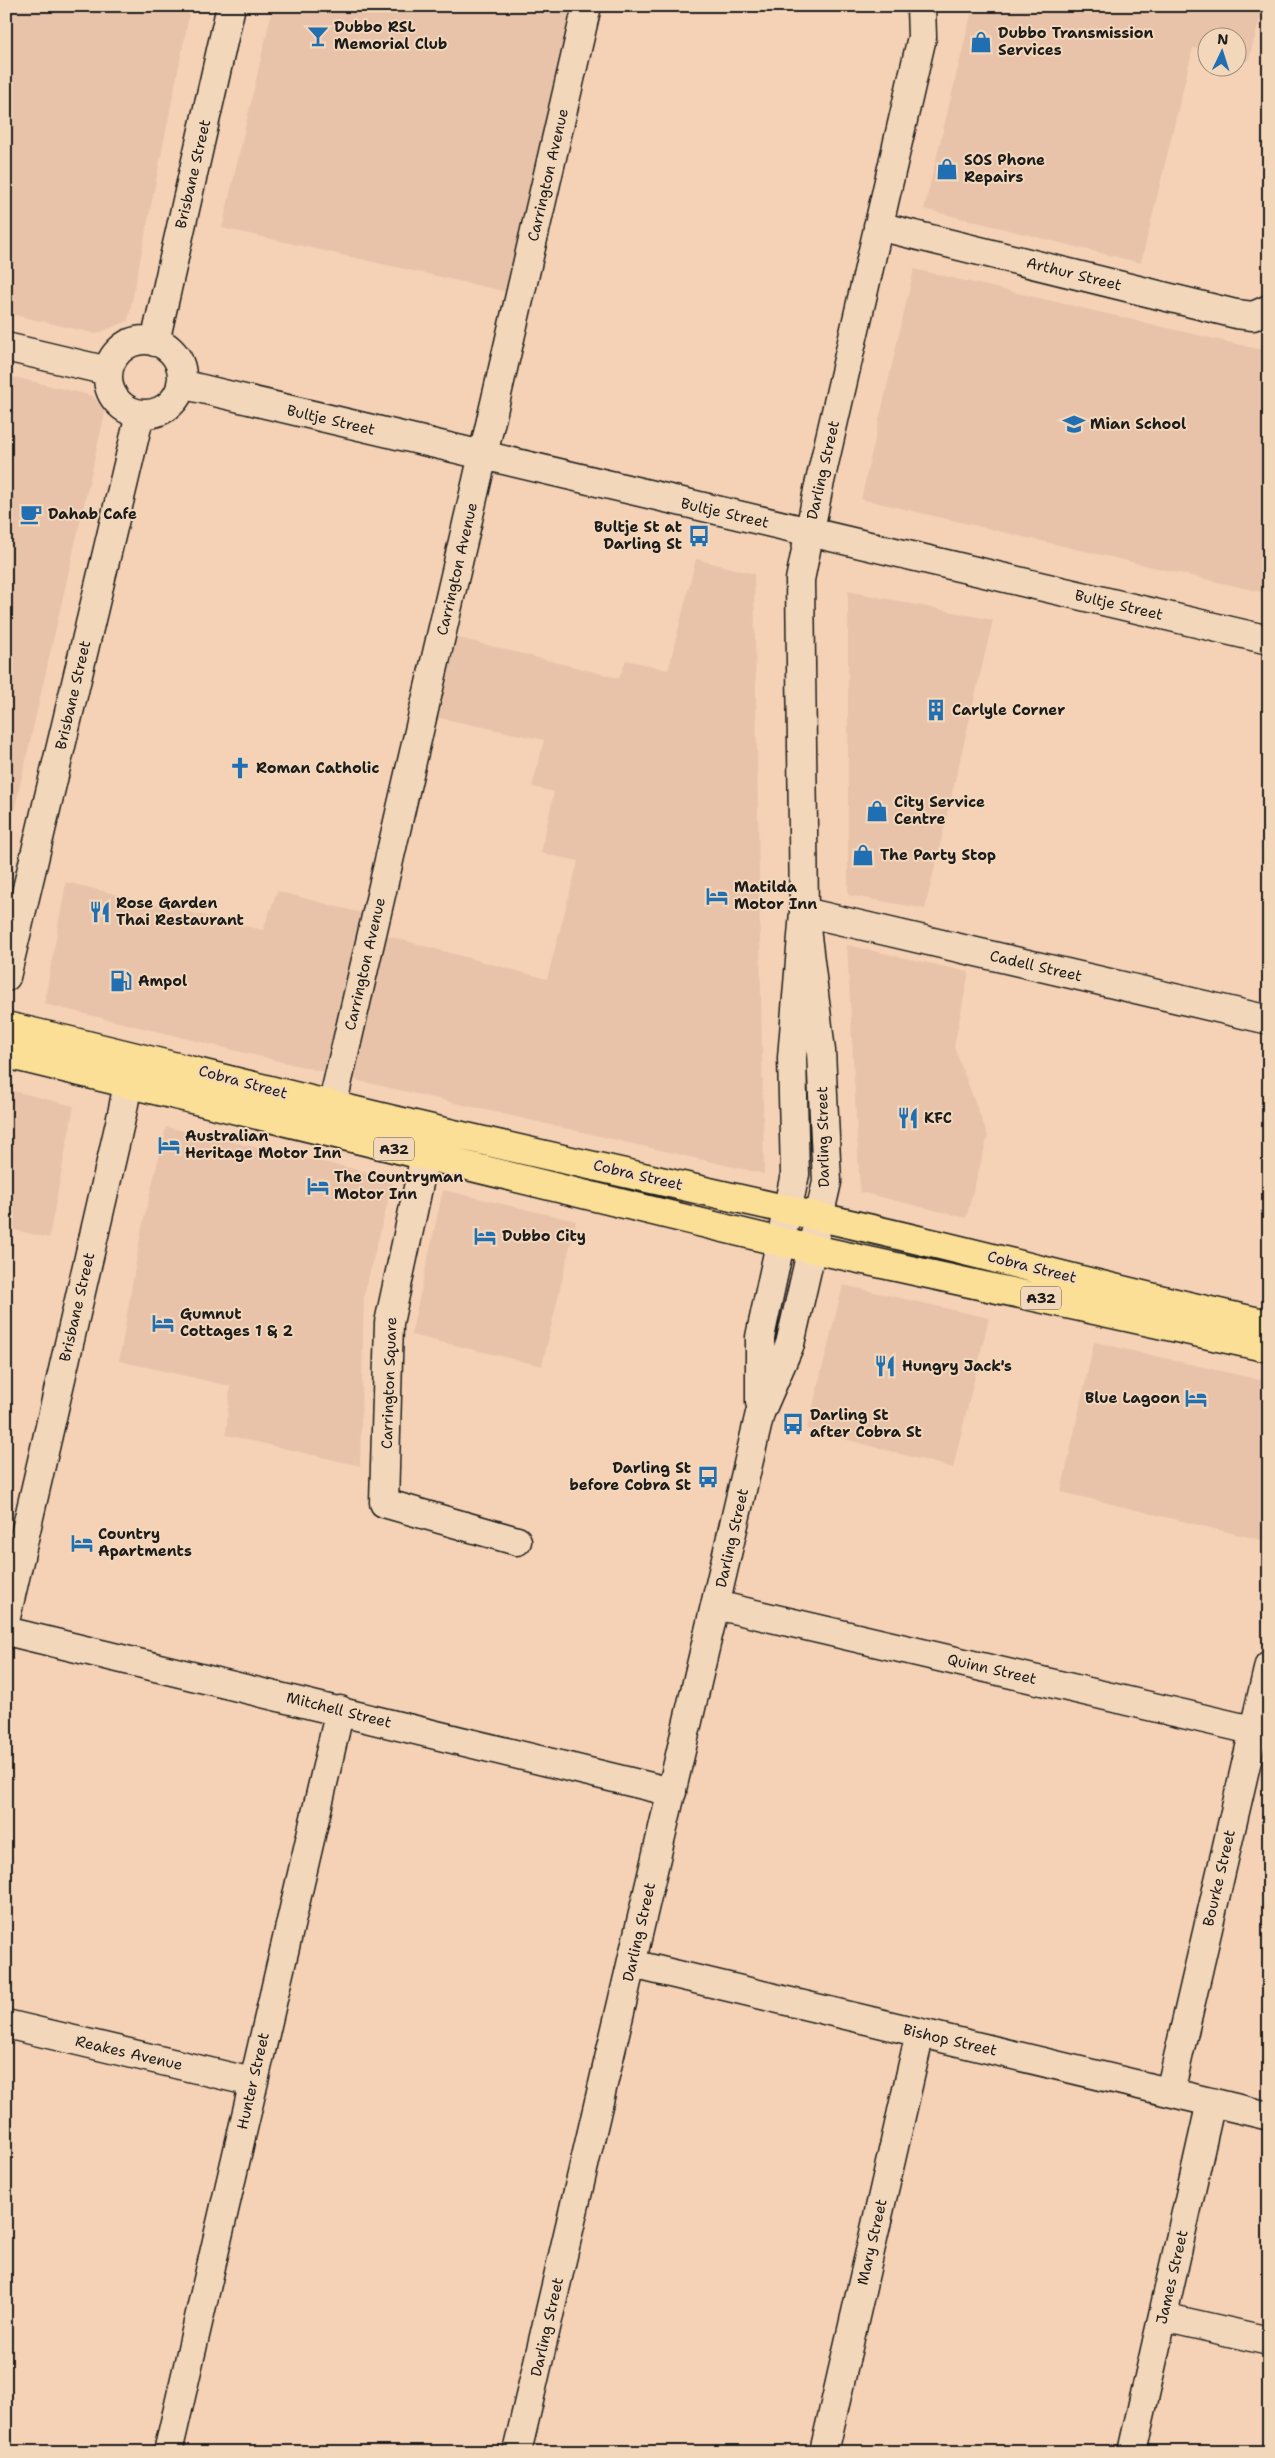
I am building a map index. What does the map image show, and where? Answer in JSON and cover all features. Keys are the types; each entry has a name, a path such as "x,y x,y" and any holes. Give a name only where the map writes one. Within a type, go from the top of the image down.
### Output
{"highway":[{"name":"Cobra Street","path":"6,1026 333,1106 788,1209 1188,1307 1269,1324"},
{"name":"Cobra Street","path":"6,1054 781,1242 1269,1348"}],"street":[{"name":"Brisbane Street","path":"156,342 231,6"},
{"name":"Carrington Avenue","path":"326,1132 587,6"},
{"name":"Darling Street","path":"760,1413 760,1337 795,1174 792,1058 804,912 800,580 809,532 922,37 921,6"},
{"name":"Darling Street","path":"922,37 940,6"},
{"name":"Arthur Street","path":"878,226 1236,314 1253,316 1269,309"},
{"path":"143,340 156,342 165,346 176,358 182,374 181,384 177,395 170,404 151,414 140,414 119,404 110,388 108,371 112,359 120,349 131,343 143,340"},
{"path":"6,347 108,371"},
{"name":"Bultje Street","path":"181,384 1269,640"},
{"name":"Brisbane Street","path":"6,977 140,414"},
{"name":"Darling Street","path":"518,2452 760,1413 790,1344 827,1182 821,1052 804,912"},
{"name":"Cadell Street","path":"804,912 1269,1020"},
{"path":"59,1038 106,1055 116,1061 123,1067 127,1084"},
{"name":"Brisbane Street","path":"6,1617 127,1084"},
{"name":"Carrington Square","path":"430,1128 389,1323 384,1503 517,1541"},
{"name":"Quinn Street","path":"716,1605 1261,1732"},
{"name":"Mitchell Street","path":"6,1630 672,1792"},
{"name":"Bourke Street","path":"1170,2092 1261,1732 1269,1665"},
{"name":"Hunter Street","path":"168,2452 252,2082 340,1710"},
{"name":"Bishop Street","path":"632,1964 1269,2116"},
{"name":"Reakes Avenue","path":"6,2024 252,2082"},
{"name":"Mary Street","path":"824,2452 920,2033"},
{"name":"James Street","path":"1132,2452 1212,2102"},
{"path":"1163,2317 1269,2341"}],"shaded area":[{"path":"6,6 191,6 128,321 96,334 6,313"},
{"path":"273,6 575,6 507,292 222,228"},
{"path":"973,6 1264,6 1248,61 1248,28 1198,28 1198,49 1193,48 1141,263 924,209"},
{"name":"Mian School","path":"914,269 1262,350 1269,346 1269,594 861,499"},
{"path":"6,375 93,396 105,413 6,847"},
{"path":"696,559 754,574 764,1174 347,1078 384,935 547,979 578,861 541,853 554,792 532,787 544,740 435,717 455,637 619,678 626,660 668,670"},
{"path":"848,591 993,620 925,909 848,895"},
{"path":"66,882 263,930 277,891 369,915 328,1073 44,1004"},
{"path":"847,945 969,972 954,1047 988,1136 966,1218 860,1192"},
{"path":"6,1089 74,1106 49,1238 6,1228"},
{"path":"166,1127 394,1178 364,1295 360,1466 226,1435 230,1386 119,1361 142,1227"},
{"path":"443,1190 576,1221 542,1366 411,1335"},
{"path":"843,1285 989,1318 953,1468 807,1429"},
{"path":"1094,1342 1269,1382 1269,1525 1265,1541 1061,1492"}],"place":[{"name":"Dubbo RSL Memorial Club","path":"318,36"},
{"name":"Dubbo Transmission Services","path":"981,42"},
{"name":"SOS Phone Repairs","path":"947,169"},
{"name":"Mian School","path":"1074,424"},
{"name":"Dahab Cafe","path":"31,514"},
{"name":"Bultje St at Darling St","path":"699,536"},
{"name":"Carlyle Corner","path":"936,710"},
{"name":"Roman Catholic","path":"240,768"},
{"name":"City Service Centre","path":"877,811"},
{"name":"The Party Stop","path":"863,855"},
{"name":"Matilda Motor Inn","path":"717,896"},
{"name":"Rose Garden Thai Restaurant","path":"100,912"},
{"name":"Ampol","path":"121,981"},
{"name":"KFC","path":"908,1118"},
{"name":"Australian Heritage Motor Inn","path":"169,1145"},
{"name":"The Countryman Motor Inn","path":"318,1186"},
{"name":"Dubbo City","path":"485,1236"},
{"name":"Gumnut Cottages 1 & 2","path":"163,1323"},
{"name":"Hungry Jack's","path":"885,1366"},
{"name":"Blue Lagoon","path":"1196,1398"},
{"name":"Darling St after Cobra St","path":"793,1424"},
{"name":"Darling St before Cobra St","path":"708,1477"},
{"name":"Country Apartments","path":"82,1543"}]}
